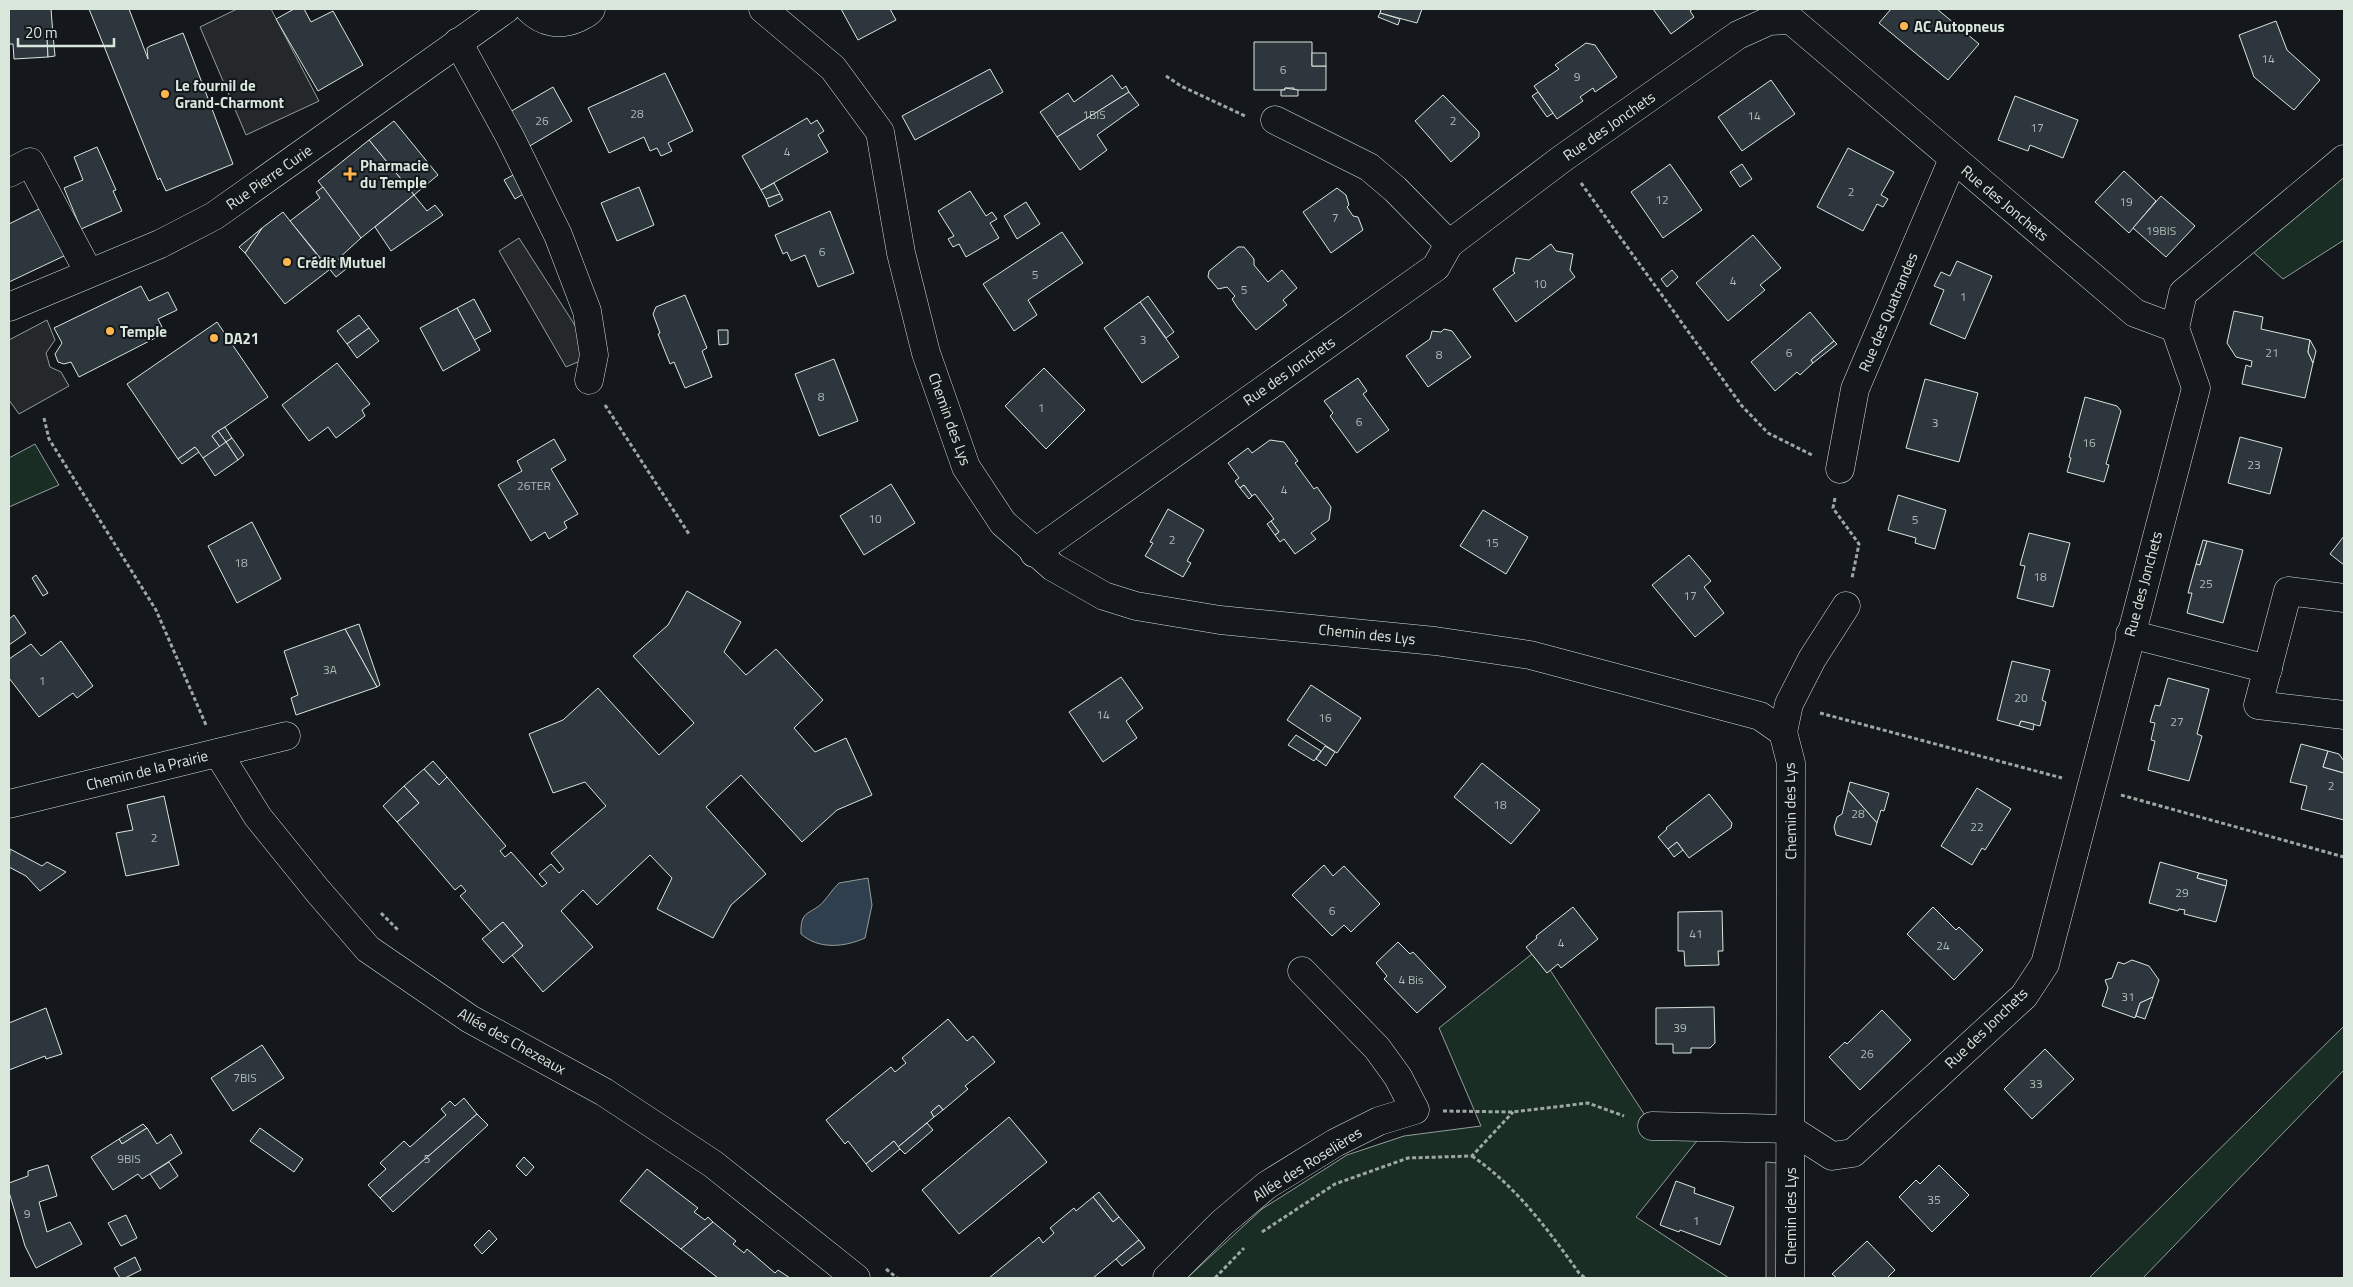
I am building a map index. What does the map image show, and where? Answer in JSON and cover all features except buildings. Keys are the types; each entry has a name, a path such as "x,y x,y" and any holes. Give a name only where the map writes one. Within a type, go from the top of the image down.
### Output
{"street":[{"name":"Rue Pierre Curie","path":"9,307 160,244 214,216 506,9"},
{"path":"529,9 539,19 564,24 588,13 591,9"},
{"name":"Chemin des Lys","path":"763,9 833,68 880,132 901,253 926,353 945,412 966,467 1003,523 1053,567 1104,596 1136,606 1220,620 1435,641 1530,655 1760,716 1783,732 1791,763 1790,1278"},
{"name":"Rue des Jonchets","path":"1034,552 1436,267 1449,244 1563,158 1738,35 1769,21 1791,20 2135,313 2176,328 2196,388 2045,964 2024,996 1853,1153 1832,1156 1790,1129"},
{"path":"458,42 510,136 558,234 587,311 594,355 589,380"},
{"path":"1275,120 1369,167 1395,189 1449,244"},
{"name":"Rue des Quatrandes","path":"1840,469 1855,389 1953,159"},
{"path":"2176,328 2183,293 2344,159"},
{"path":"9,173 30,162 89,273"},
{"path":"2344,598 2288,591 2258,705 2344,715"},
{"path":"1783,732 1789,704 1812,660 1846,606"},
{"path":"2130,634 2268,669"},
{"name":"Chemin de la Prairie","path":"9,804 286,736"},
{"name":"Allée des Chezeaux","path":"218,753 258,817 368,949 470,1019 604,1092 714,1164 856,1278"},
{"path":"1302,971 1378,1048 1398,1077 1415,1110"},
{"name":"Allée des Roselières","path":"1167,1278 1222,1223 1267,1185 1344,1138 1379,1120 1415,1110"},
{"path":"1652,1126 1790,1129"}],"path":[{"path":"1166,76 1181,86 1245,117 1261,121 1275,120"},
{"path":"1563,158 1742,406 1768,433 1840,469 1833,508 1859,544 1846,606"},
{"path":"589,380 689,534"},
{"path":"44,418 49,439 156,610 218,753"},
{"path":"1789,704 2091,786 2344,858"},
{"path":"375,908 403,935"},
{"path":"1415,1110 1513,1112 1588,1103 1652,1126"},
{"path":"1472,1156 1513,1112"},
{"path":"1261,1233 1335,1184 1408,1158 1472,1156 1493,1171 1525,1202 1579,1274 1585,1278"},
{"path":"1215,1278 1246,1245"},
{"path":"882,1266 897,1278"}],"green space":[{"path":"2344,171 2344,240 2283,279 2251,250"},
{"path":"35,444 59,485 9,507 9,458"},
{"path":"1537,950 1652,1126 1704,1132 1636,1217 1729,1278 1187,1278 1262,1209 1347,1155 1404,1136 1481,1126 1439,1028"},
{"path":"2344,1026 2344,1070 2143,1278 2089,1278"}],"shaded area":[{"path":"237,9 271,9 319,101 246,135 200,27"},
{"path":"519,238 594,355 566,367 499,251"},
{"path":"47,320 55,340 46,353 50,367 61,372 69,386 19,414 9,400 9,340"},
{"path":"1766,1162 1790,1164 1790,1278 1766,1278"}],"water":[{"path":"868,878 872,905 865,938 841,945 824,945 816,943 801,934 804,916 819,906 839,883"}],"place":[{"name":"AC Autopneus","path":"1904,26"},
{"name":"Le fournil de Grand-Charmont","path":"165,94"},
{"name":"Pharmacie du Temple","path":"350,174"},
{"name":"Crédit Mutuel","path":"287,262"},
{"name":"Temple","path":"110,331"},
{"name":"DA21","path":"214,338"}]}
